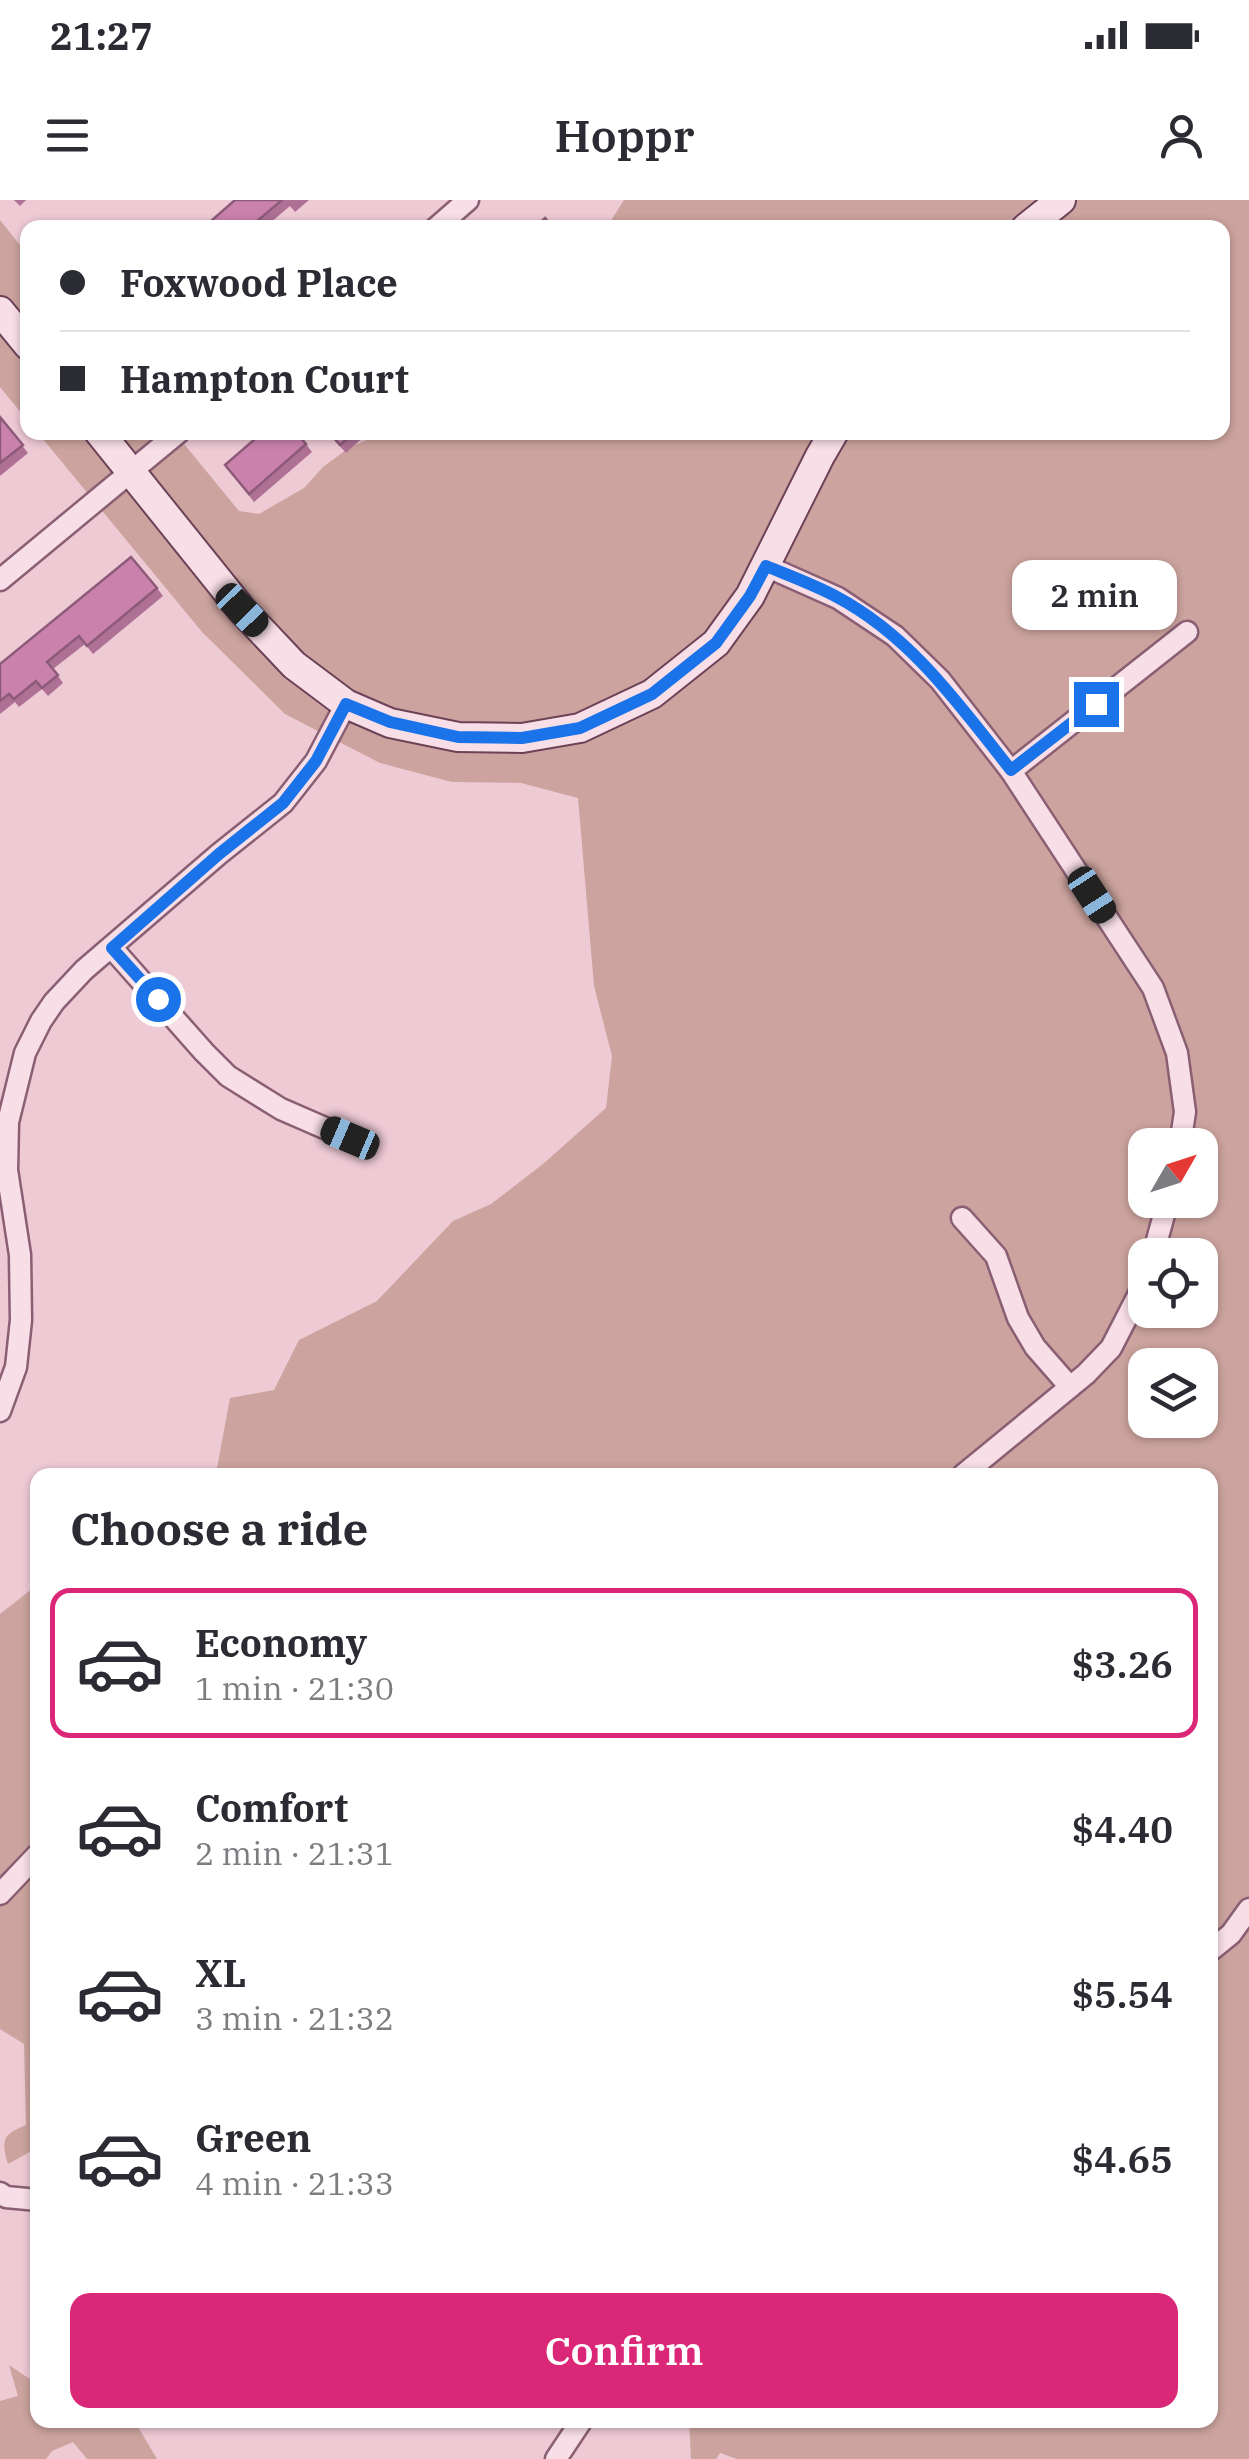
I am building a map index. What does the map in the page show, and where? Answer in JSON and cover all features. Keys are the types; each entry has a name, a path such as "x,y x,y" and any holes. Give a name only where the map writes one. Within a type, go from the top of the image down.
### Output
{"street":[{"path":"445,220 468,200"},
{"path":"1036,220 1061,200"},
{"path":"0,311 20,335"},
{"path":"105,440 242,610 294,664 346,704 390,722 458,737 522,738 580,728 652,694 716,643 750,596 829,440"},
{"path":"0,580 171,440"},
{"path":"766,566 838,598 895,636 940,680 1011,770 1153,988 1178,1053 1185,1112 1183,1128"},
{"path":"1011,770 1187,632"},
{"path":"0,1411 16,1367 21,1320 20,1255 7,1170 8,1122 25,1053 41,1020 84,970 283,803 316,761 346,704"},
{"path":"112,948 228,1076 281,1109 350,1138"},
{"path":"962,1218 996,1256 1018,1318 1070,1388"},
{"path":"972,1468 1070,1388 1110,1348 1128,1314"},
{"path":"0,1894 30,1862"},
{"path":"1218,1945 1249,1909"},
{"path":"0,2192 30,2199"},
{"path":"556,2459 577,2428"}],"shaded area":[{"path":"624,200 1249,200 1249,2459 737,2459 720,2453 716,2459 691,2459 689,2428 1218,2428 1218,1468 217,1468 230,1398 274,1390 299,1340 377,1301 453,1221 491,1204 606,1108 612,1056 594,986 578,798 521,783 452,782 380,763 285,714 202,632 44,440 181,440 239,511 259,514 304,488 323,467 366,440 1230,440 1230,220 611,220"},
{"path":"0,220 20,245 20,411 0,387"},
{"path":"30,1590 30,2152 8,2164 6,2139 26,2125 24,2044 0,2029 0,1614"},
{"path":"9,2365 30,2379 30,2428 139,2428 157,2459 87,2459 73,2442 52,2451 46,2459 0,2459 0,2401 18,2396"}],"building":[{"path":"235,200 282,200 258,220 212,220"},
{"path":"0,417 23,445 0,463"},
{"path":"254,440 303,440 306,444 249,494 225,465"},
{"path":"131,557 157,588 87,646 79,636 47,662 58,675 42,688 36,681 14,699 9,694 0,701 0,664"}],"route":[{"path":"158,999 112,948 283,803 316,761 346,704 390,722 458,737 522,738 580,728 652,694 716,643 766,566 838,598 895,636 940,680 1011,770 1096,704"}]}
